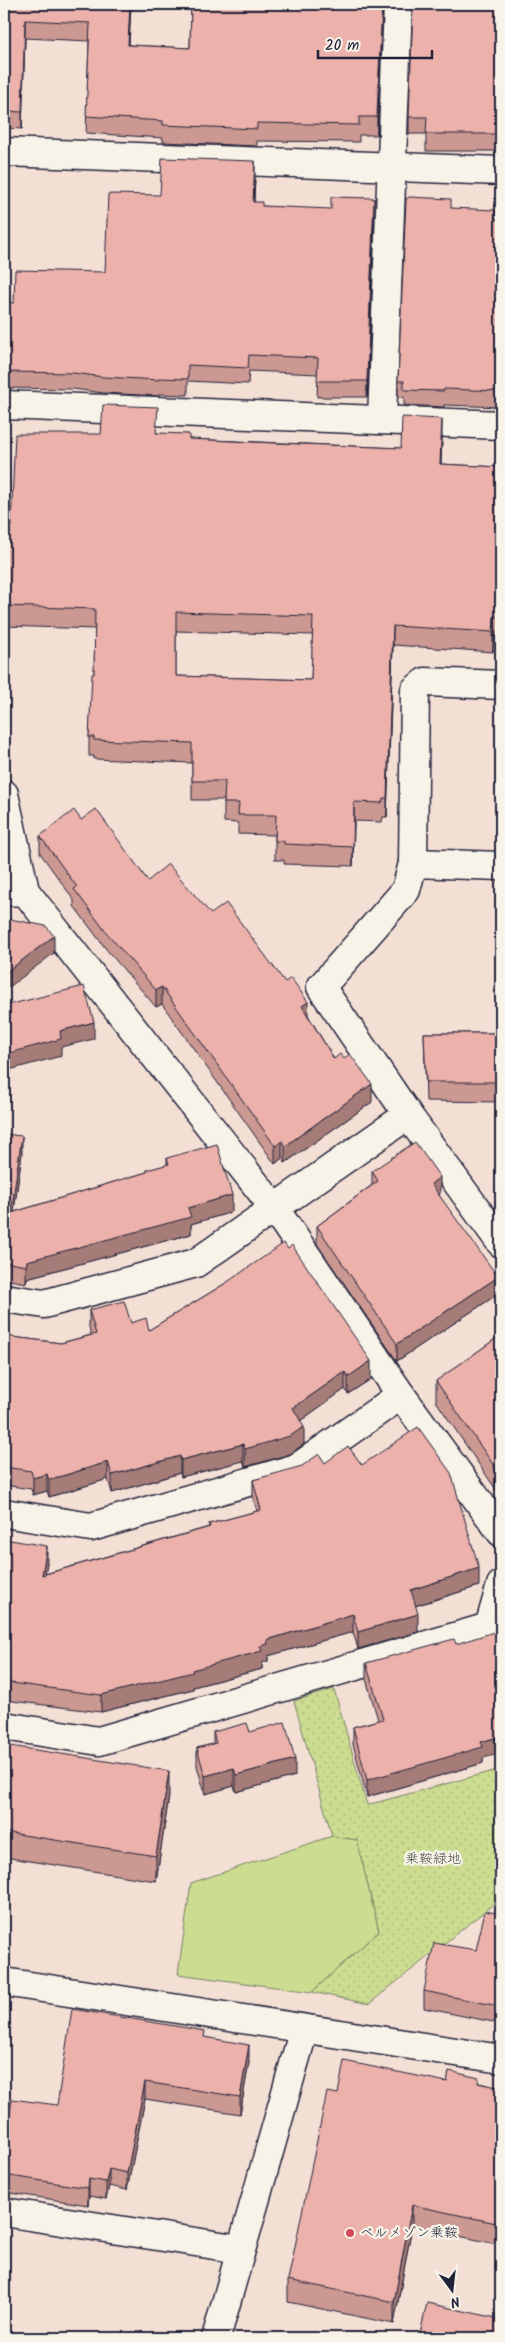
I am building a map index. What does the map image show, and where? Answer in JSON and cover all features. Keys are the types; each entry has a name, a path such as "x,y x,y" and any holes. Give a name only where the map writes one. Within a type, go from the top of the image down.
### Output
{"street":[{"path":"382,419 398,4"},
{"path":"4,152 501,171"},
{"path":"4,405 501,425"},
{"path":"501,685 426,682 415,690 413,863 406,890 321,987 408,1115 501,1243"},
{"path":"4,794 14,892 276,1209 401,1395 501,1532"},
{"path":"413,863 501,866"},
{"path":"4,1298 44,1304 196,1263 276,1209 408,1115"},
{"path":"4,1513 91,1527 297,1468 401,1395"},
{"path":"4,1726 99,1741 489,1627 501,1585"},
{"path":"4,1982 501,2059"},
{"path":"216,2338 240,2248 304,2029"},
{"path":"4,2212 240,2248"}],"green space":[{"name":"乗鞍緑地","path":"334,1689 367,1805 501,1769 501,1898 369,2004 312,1992 379,1931 357,1840 332,1836 294,1701"},
{"path":"332,1836 357,1840 379,1931 312,1992 178,1974 191,1883"}],"building":[{"path":"4,4 130,4 128,45 190,48 191,4 382,4 377,117 359,117 359,125 257,123 257,129 163,125 163,121 86,116 90,23 25,20 22,112 4,111"},
{"path":"413,4 501,4 500,134 426,134 427,117 409,117"},
{"path":"162,158 255,161 253,202 262,202 262,206 331,209 331,197 374,198 367,381 317,381 318,358 249,355 248,368 188,365 188,379 159,378 159,380 73,373 4,372 4,302 14,303 15,270 105,272 108,194 160,195"},
{"path":"409,197 451,199 451,208 495,210 495,219 501,219 501,391 404,390 404,381 398,381 406,199"},
{"path":"103,405 158,407 156,433 189,434 189,439 251,442 401,448 402,417 442,419 440,464 501,467 501,617 494,617 493,632 393,626 387,798 383,798 382,803 354,802 353,847 284,844 284,841 275,841 276,815 238,815 239,803 224,803 225,781 192,781 192,743 94,740 94,737 89,737 92,674 94,674 95,609 4,606 4,525 11,526 15,434 101,434","holes":["176,612 313,616 311,680 176,676"]},
{"path":"96,809 148,881 168,864 211,914 226,903 285,982 291,978 308,1002 302,1006 334,1059 340,1054 344,1059 350,1054 372,1084 285,1146 282,1141 275,1146 162,987 156,990 106,932 74,889 77,887 40,836 74,810 81,820"},
{"path":"4,918 46,926 54,936 4,974"},
{"path":"84,986 94,1022 60,1031 61,1039 9,1053 4,1092 4,1006"},
{"path":"424,1033 501,1033 501,1082 426,1082"},
{"path":"4,1134 22,1136 11,1213 147,1172 147,1170 169,1164 167,1158 217,1144 232,1195 188,1208 191,1217 27,1261 26,1266 4,1262"},
{"path":"415,1142 440,1177 431,1184 498,1277 397,1344 317,1226 378,1181 372,1171"},
{"path":"284,1243 288,1249 292,1245 371,1361 348,1377 345,1372 293,1408 304,1427 290,1436 245,1449 243,1444 181,1460 180,1456 112,1475 108,1462 49,1480 47,1474 33,1478 31,1471 4,1467 4,1336 61,1343 96,1334 89,1310 124,1301 131,1323 146,1318 149,1330 226,1283"},
{"path":"501,1335 501,1476 436,1381"},
{"path":"418,1427 451,1473 479,1568 411,1590 418,1614 358,1632 353,1614 267,1640 268,1644 260,1646 262,1651 192,1670 193,1672 101,1695 4,1682 4,1539 47,1546 42,1575 210,1527 209,1524 261,1510 253,1480 302,1466 319,1454 325,1463 348,1446 362,1465"},
{"path":"497,1631 501,1647 501,1736 481,1742 483,1747 367,1780 353,1727 383,1719 366,1663 454,1639 456,1644"},
{"path":"285,1722 295,1759 236,1775 234,1768 205,1776 197,1748 216,1743 213,1732 247,1723 250,1732"},
{"path":"4,1745 169,1771 156,1856 4,1832"},
{"path":"485,1911 501,1914 501,2004 498,2004 498,2006 424,1991 434,1943 476,1950"},
{"path":"72,2009 205,2031 204,2037 249,2045 240,2097 145,2082 127,2173 109,2169 106,2182 89,2179 88,2188 4,2175 4,2154 12,2099 57,2105"},
{"path":"344,2061 447,2082 449,2071 479,2078 478,2083 501,2088 501,2224 412,2205 394,2302 288,2280 327,2092 338,2094"},
{"path":"427,2303 501,2319 501,2338 419,2338"}],"place":[{"name":"ベルメゾン乗鞍","path":"350,2233"}]}
